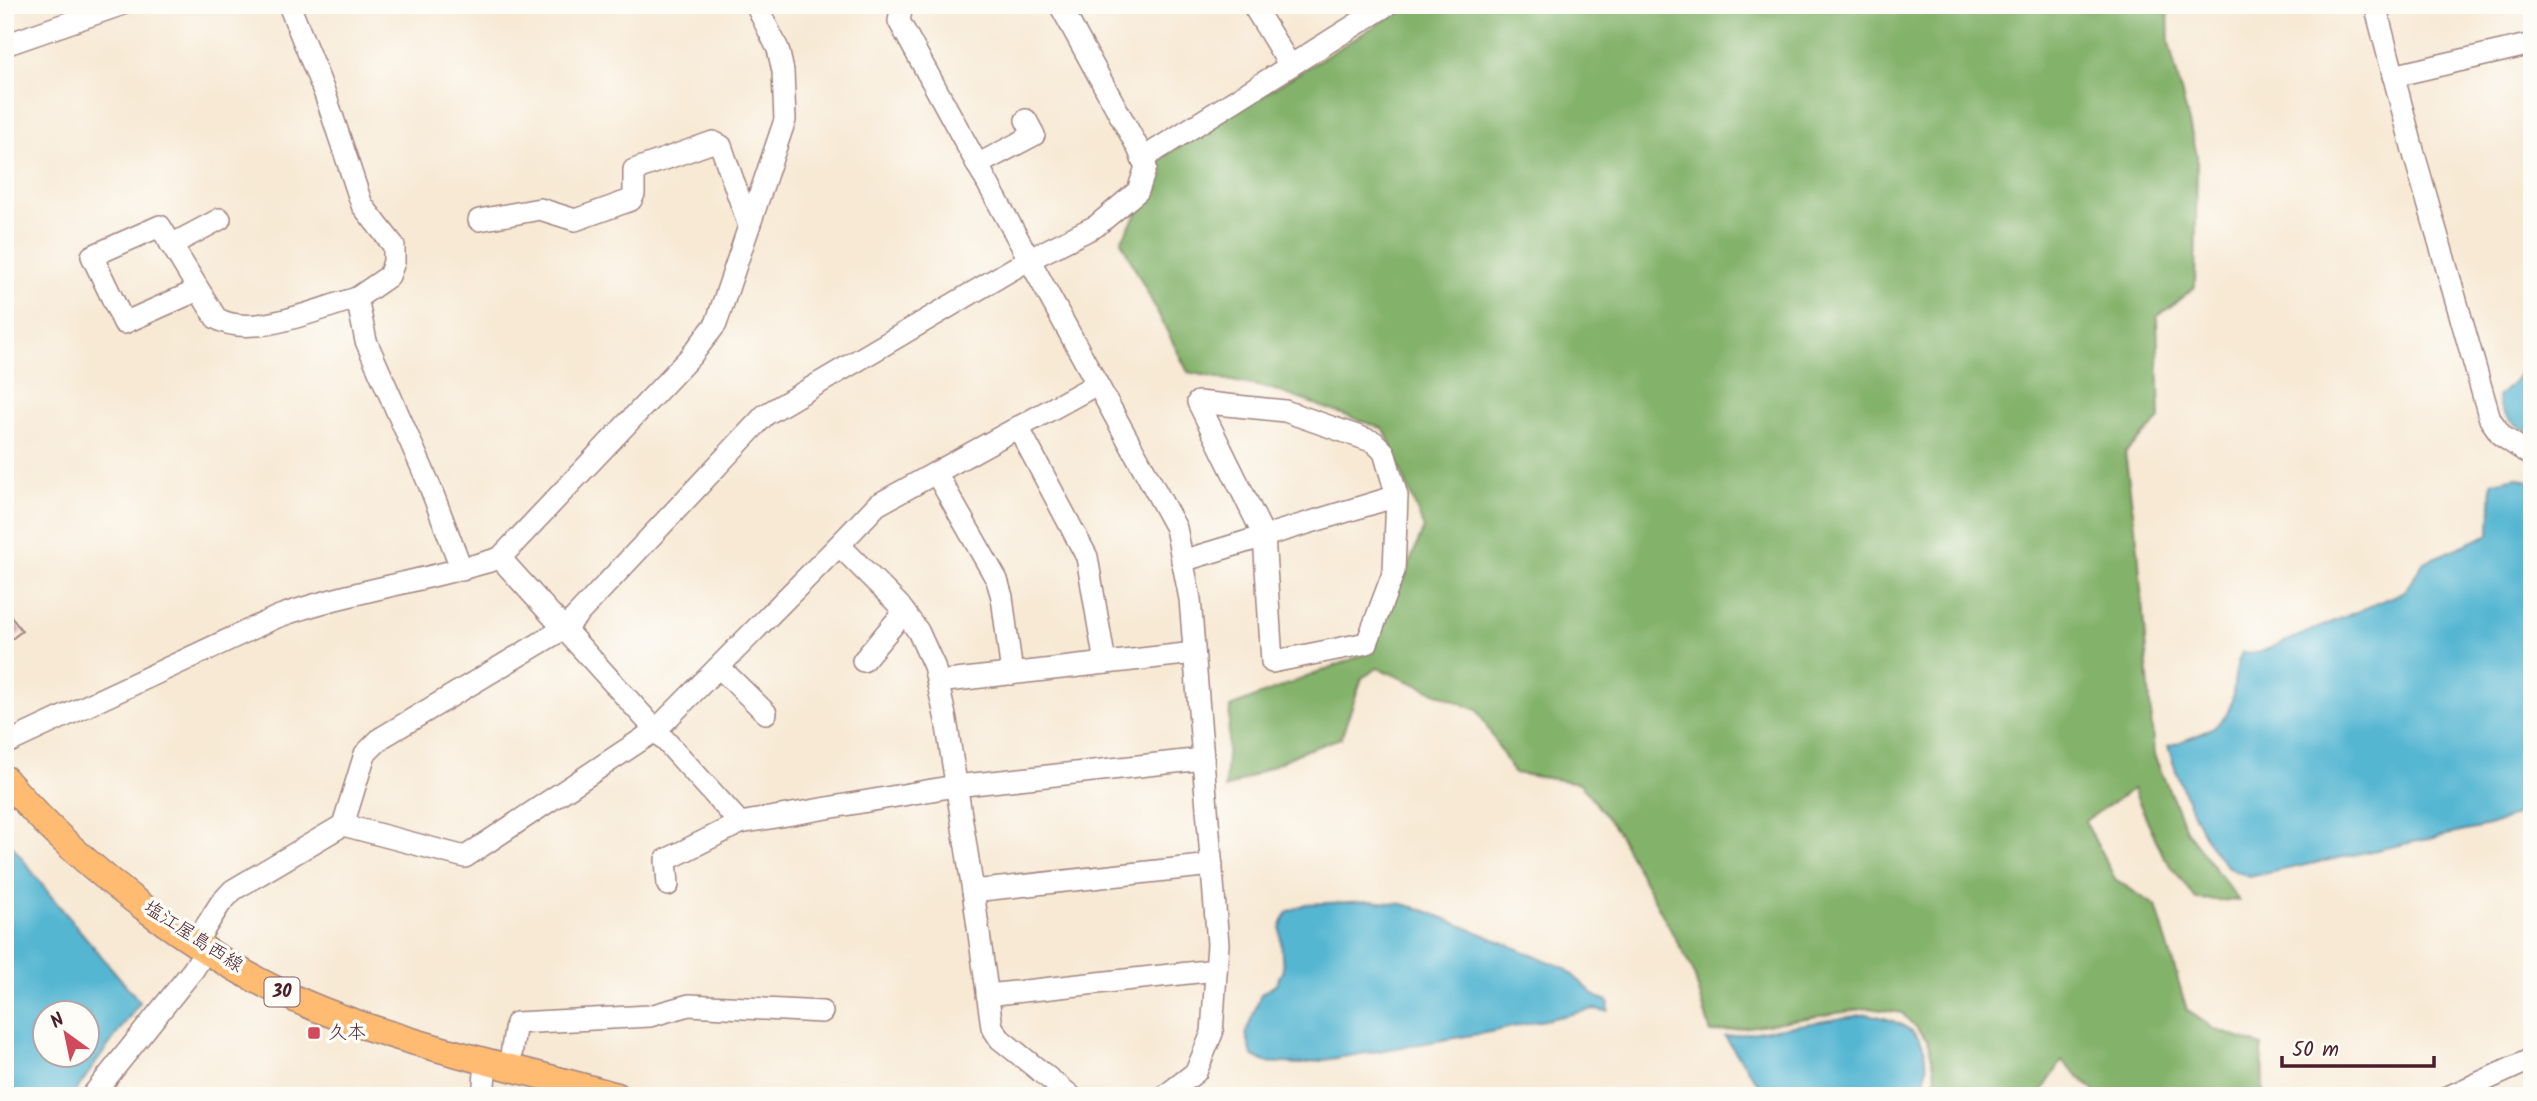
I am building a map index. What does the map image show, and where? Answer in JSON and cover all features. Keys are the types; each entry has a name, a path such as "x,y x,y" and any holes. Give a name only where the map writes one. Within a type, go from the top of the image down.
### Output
{"main road":[{"name":"塩江屋島西線","path":"5,779 88,863 201,945 319,1010 422,1046 617,1096"}],"street":[{"path":"5,45 120,5"},
{"path":"198,289 124,323 92,256 160,226 216,318 229,326 249,328 357,298 389,276 394,262 394,246 362,205 325,94 289,5"},
{"path":"5,744 277,617 321,601 462,570 500,558 691,356 716,324 785,120 786,95 778,49 756,5"},
{"path":"902,5 899,21 1176,528 1194,653 1218,944 1212,1033 1196,1072 1165,1096"},
{"path":"92,1096 193,970 220,904 233,890 343,825 365,754 381,738 565,628 765,415 1028,260 1096,226 1138,191 1146,167 1060,5"},
{"path":"1253,5 1289,64"},
{"path":"1142,159 1289,64 1387,5"},
{"path":"2375,5 2490,419 2502,436 2532,456"},
{"path":"2393,76 2532,44"},
{"path":"977,165 1034,135 1026,120"},
{"path":"478,220 540,209 575,220 631,200 634,194 634,170 713,142 721,146 749,226"},
{"path":"171,245 220,219"},
{"path":"357,298 366,341 429,484 462,570"},
{"path":"343,825 465,857 656,730 720,668 877,505 1097,384"},
{"path":"1198,402 1285,411 1374,442 1384,452 1397,496 1394,571 1367,643 1272,662 1264,536 1198,402"},
{"path":"1018,428 1087,557 1105,663"},
{"path":"936,472 997,580 1002,597 1012,674"},
{"path":"1182,561 1397,496"},
{"path":"839,545 904,612 918,631 934,666 973,891 992,1027 1000,1040 1071,1096"},
{"path":"500,558 740,823"},
{"path":"863,661 904,612"},
{"path":"938,682 1194,653"},
{"path":"720,668 766,713"},
{"path":"668,885 666,860 740,823 956,786 1203,759"},
{"path":"973,891 1212,865"},
{"path":"987,995 1216,970"},
{"path":"483,1096 516,1023 650,1016 689,1005 822,1012"},
{"path":"2451,1096 2532,1059"}],"green space":[{"path":"1409,5 2168,5 2169,43 2197,155 2195,287 2157,317 2160,419 2125,453 2138,549 2154,755 2186,830 2239,901 2196,899 2163,855 2133,789 2085,821 2115,879 2156,906 2187,1010 2214,1029 2262,1046 2263,1096 2100,1096 2062,1061 2039,1096 1926,1096 1936,1076 1928,1041 1902,1013 1869,1008 1711,1033 1693,971 1617,831 1580,783 1514,773 1477,710 1378,668 1362,678 1341,738 1301,752 1225,789 1230,707 1373,651 1424,528 1384,429 1272,389 1188,372 1121,241 1147,196 1154,162"}],"water":[{"path":"2532,334 2532,432 2509,419 2501,409 2498,396 2517,377 2525,361"},
{"path":"2517,477 2532,482 2532,808 2489,826 2249,877 2227,866 2199,825 2168,746 2207,731 2223,719 2232,700 2236,670 2242,652 2258,653 2404,592 2424,562 2490,534 2492,482"},
{"path":"5,836 50,895 140,1002 102,1055 102,1000 32,1000 32,1070 91,1070 72,1096 5,1096"},
{"path":"1370,901 1403,904 1426,911 1565,968 1597,997 1609,1002 1608,1011 1594,1009 1490,1032 1301,1064 1265,1062 1252,1055 1246,1033 1261,994 1276,984 1283,970 1280,928 1287,912 1306,904"},
{"path":"1868,1014 1900,1024 1920,1040 1925,1050 1926,1063 1920,1096 1767,1096 1725,1037"}],"building":[{"path":"5,609 22,631 5,644"}],"place":[{"name":"久本","path":"314,1033"}]}
